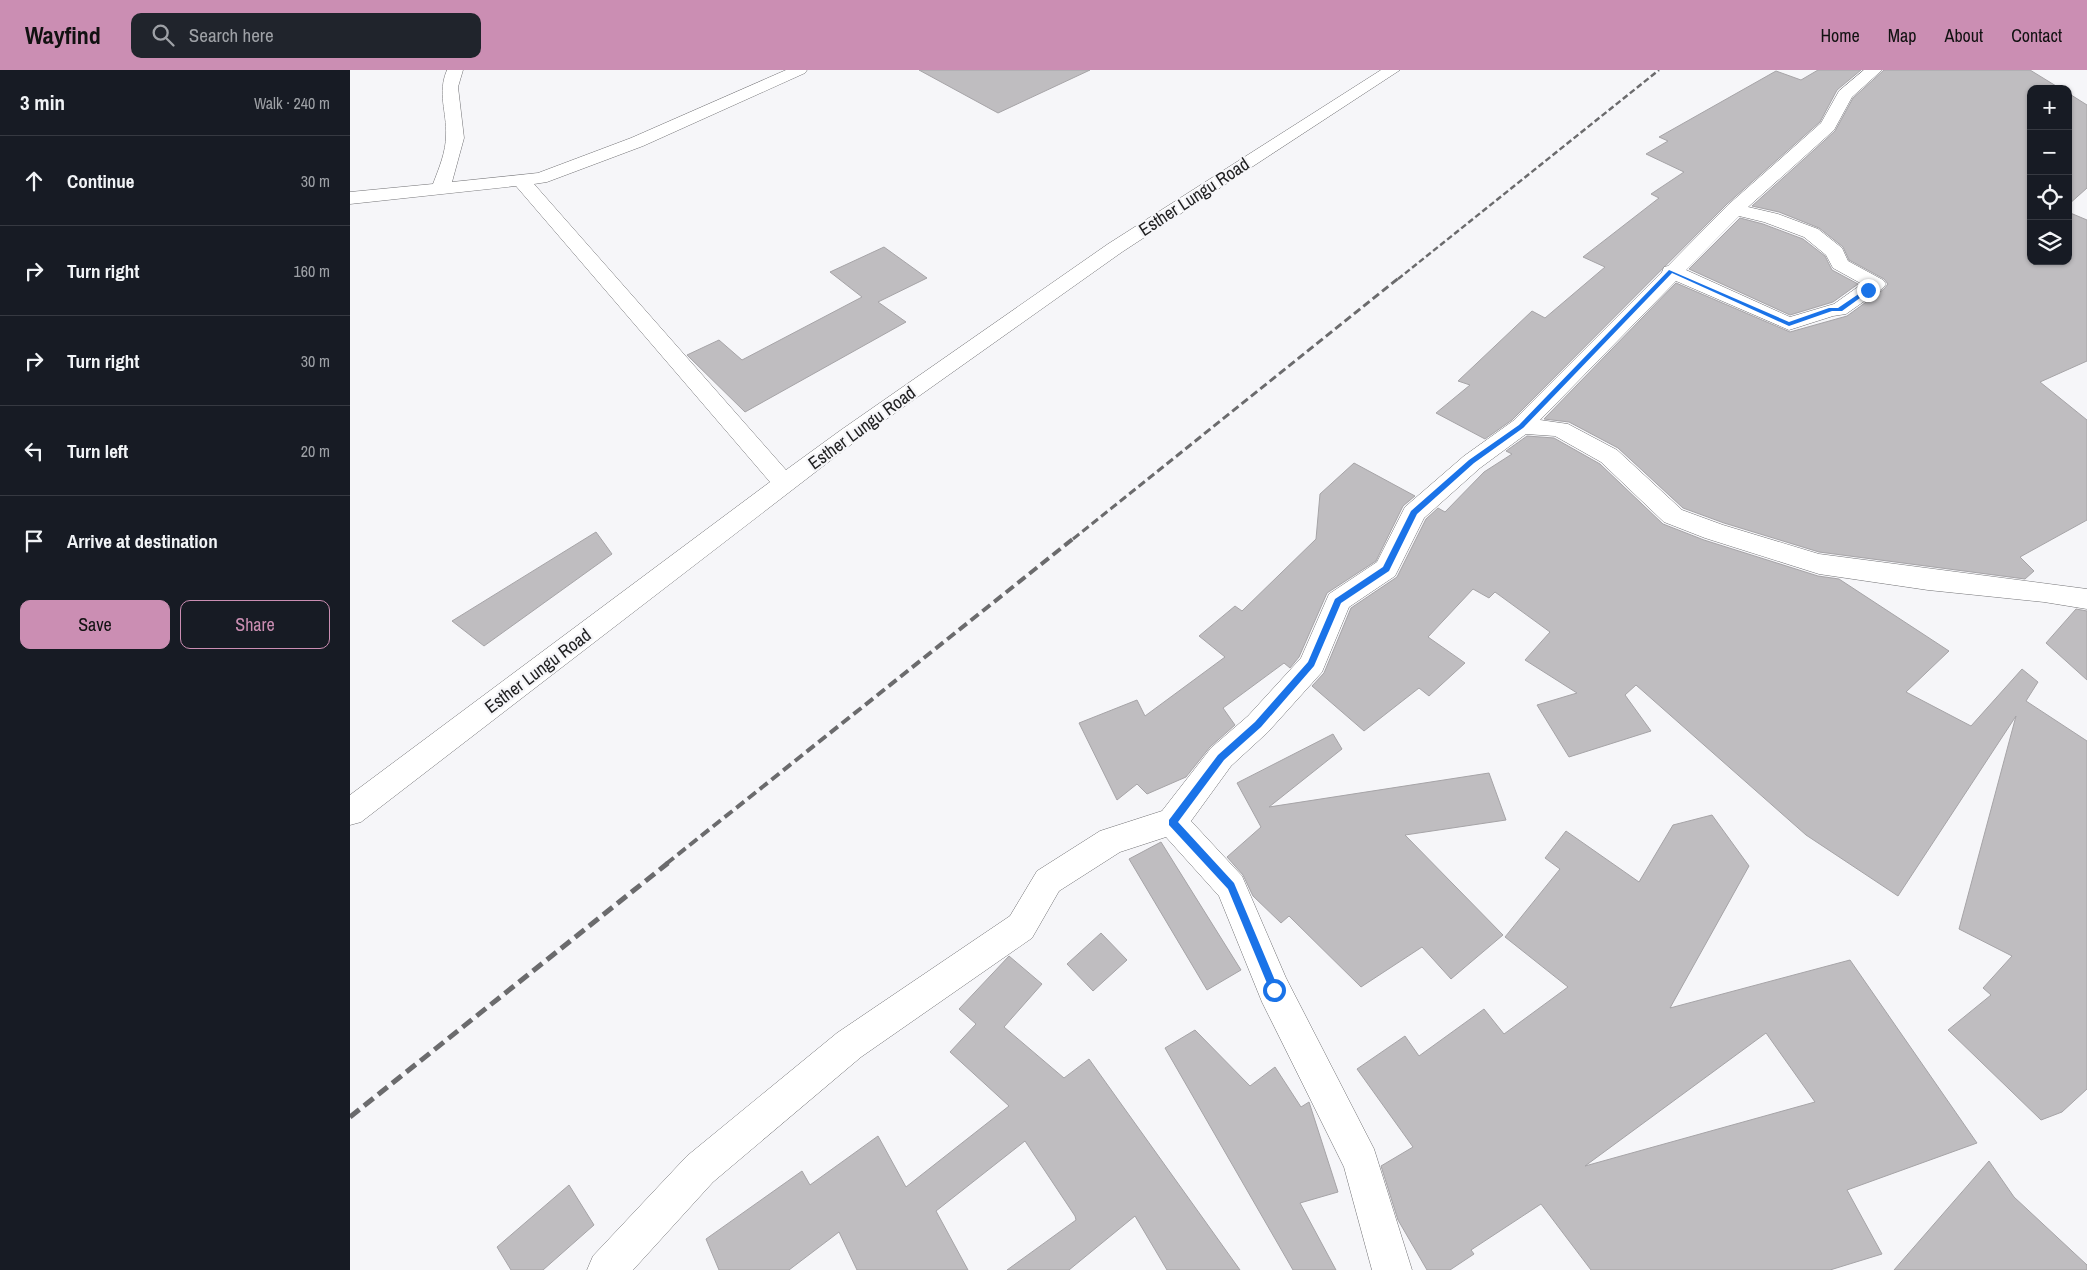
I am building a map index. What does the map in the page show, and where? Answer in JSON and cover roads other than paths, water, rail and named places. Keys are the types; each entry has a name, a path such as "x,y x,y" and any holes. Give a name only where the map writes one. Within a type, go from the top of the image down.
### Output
{"street":[{"path":"440,190 455,139 449,96 450,78 455,70"},
{"path":"350,198 541,178 589,161 799,70"},
{"name":"Esther Lungu Road","path":"350,812 849,435 1115,248 1392,70"},
{"path":"607,1270 700,1169 841,1051 1021,927 1048,881 1111,841 1172,822 1221,757 1258,724 1312,664 1338,601 1386,569 1414,512 1472,462 1521,426 1671,271 1735,208 1828,126 1845,94 1874,70"},
{"path":"521,181 785,484"},
{"path":"1671,271 1789,324 1831,310 1839,310 1876,284 1840,264 1835,252 1811,233 1771,218 1735,208"},
{"path":"1521,426 1560,429 1610,456 1673,516 1714,532 1819,564 1928,580 2087,598"},
{"path":"1172,822 1231,886 1274,990 1362,1162 1392,1270"}],"railway":[{"path":"1398,279 1659,70"},
{"path":"1073,539 1400,277"},
{"path":"666,864 1074,538"},
{"path":"350,1117 668,863"}]}
